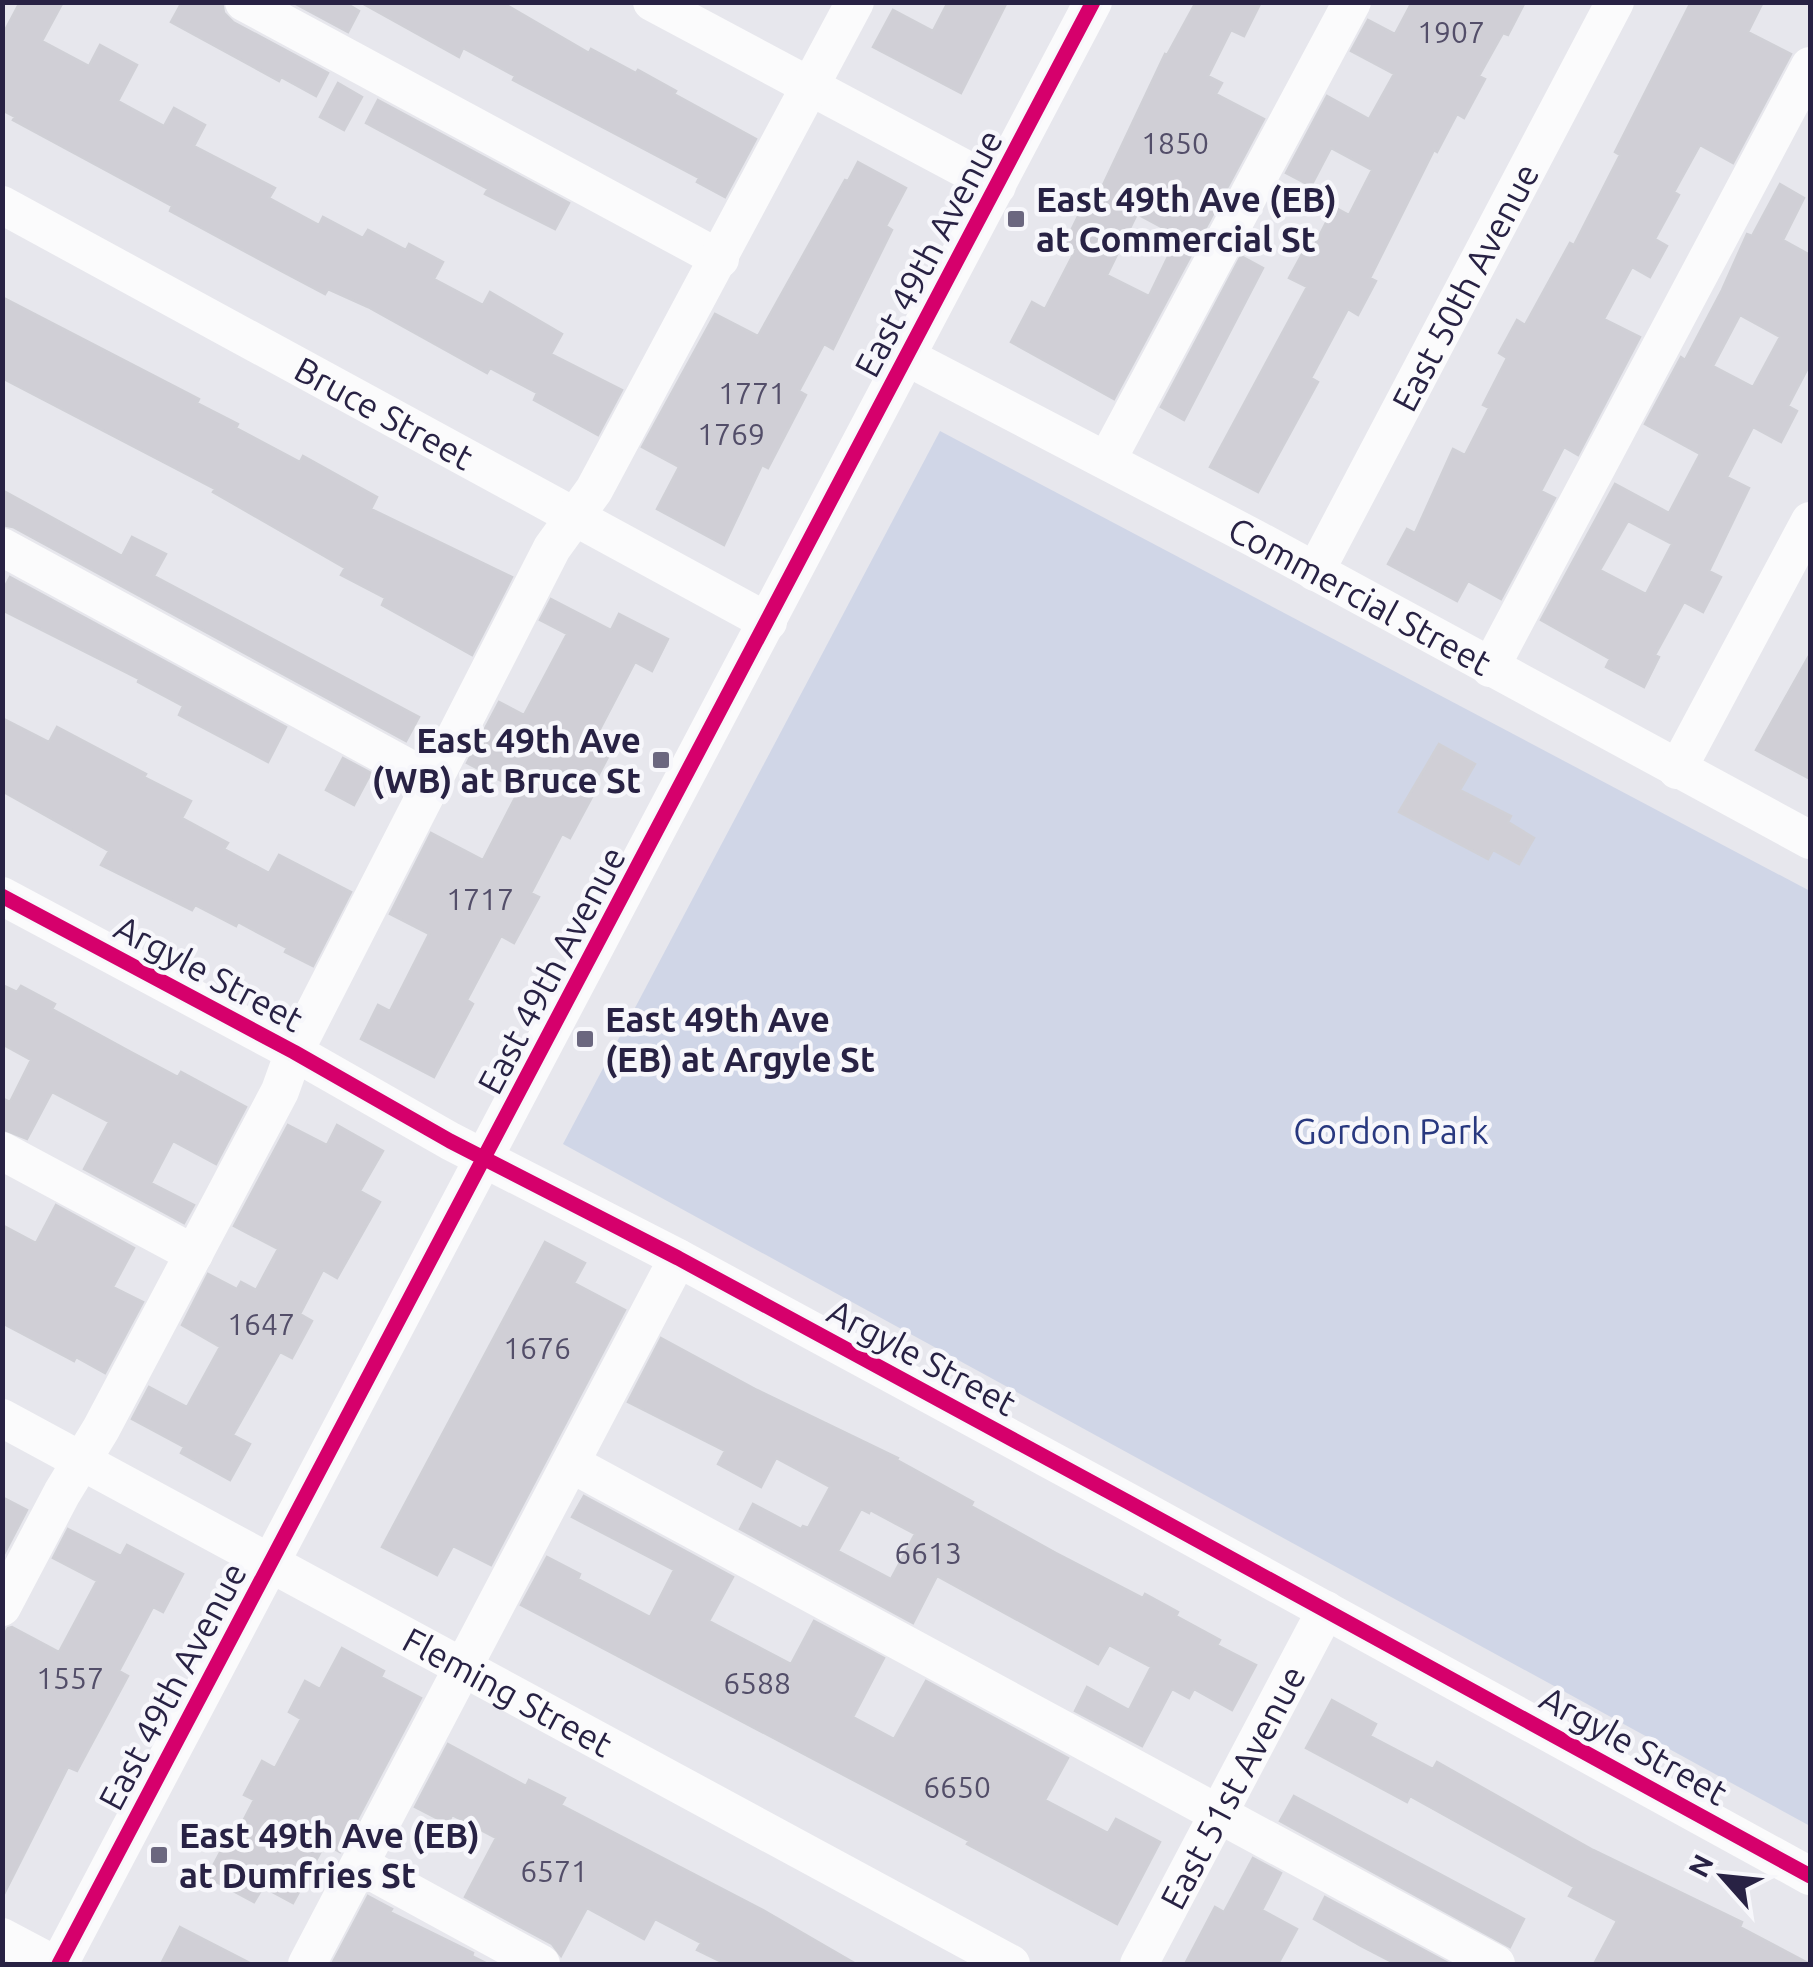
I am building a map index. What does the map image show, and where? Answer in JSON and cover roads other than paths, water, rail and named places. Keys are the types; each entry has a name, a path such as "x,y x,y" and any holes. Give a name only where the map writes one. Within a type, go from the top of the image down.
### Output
{"street":[{"path":"244,2 720,259"},
{"path":"652,2 997,186"},
{"path":"2,1606 280,1091 294,1052 430,780 552,548 594,490 855,2"},
{"name":"East 49th Avenue","path":"56,1964 1094,2"},
{"path":"1107,460 1352,2"},
{"name":"East 50th Avenue","path":"1315,572 1615,2"},
{"path":"1490,668 1810,66"},
{"name":"Bruce Street","path":"2,205 768,622"},
{"name":"Commercial Street","path":"907,357 1107,460 1810,840"},
{"path":"1677,770 1810,521"},
{"path":"2,547 430,780"},
{"name":"Argyle Street","path":"2,896 485,1159 678,1258 1810,1876"},
{"path":"2,1152 194,1254"},
{"path":"307,1964 678,1258"},
{"name":"Fleming Street","path":"2,1418 1011,1964"},
{"path":"572,1464 1496,1964"},
{"name":"East 51st Avenue","path":"1139,1964 1326,1610"},
{"path":"360,1865 541,1964"},
{"path":"2,1937 56,1964"}],"place":[{"name":"East 49th Ave (EB) at Commercial St","path":"1016,219"},
{"name":"East 49th Ave (WB) at Bruce St","path":"661,760"},
{"name":"East 49th Ave (EB) at Argyle St","path":"585,1039"},
{"name":"East 49th Ave (EB) at Dumfries St","path":"159,1855"}],"park label":[{"name":"Gordon Park","path":"1391,1131"}]}
